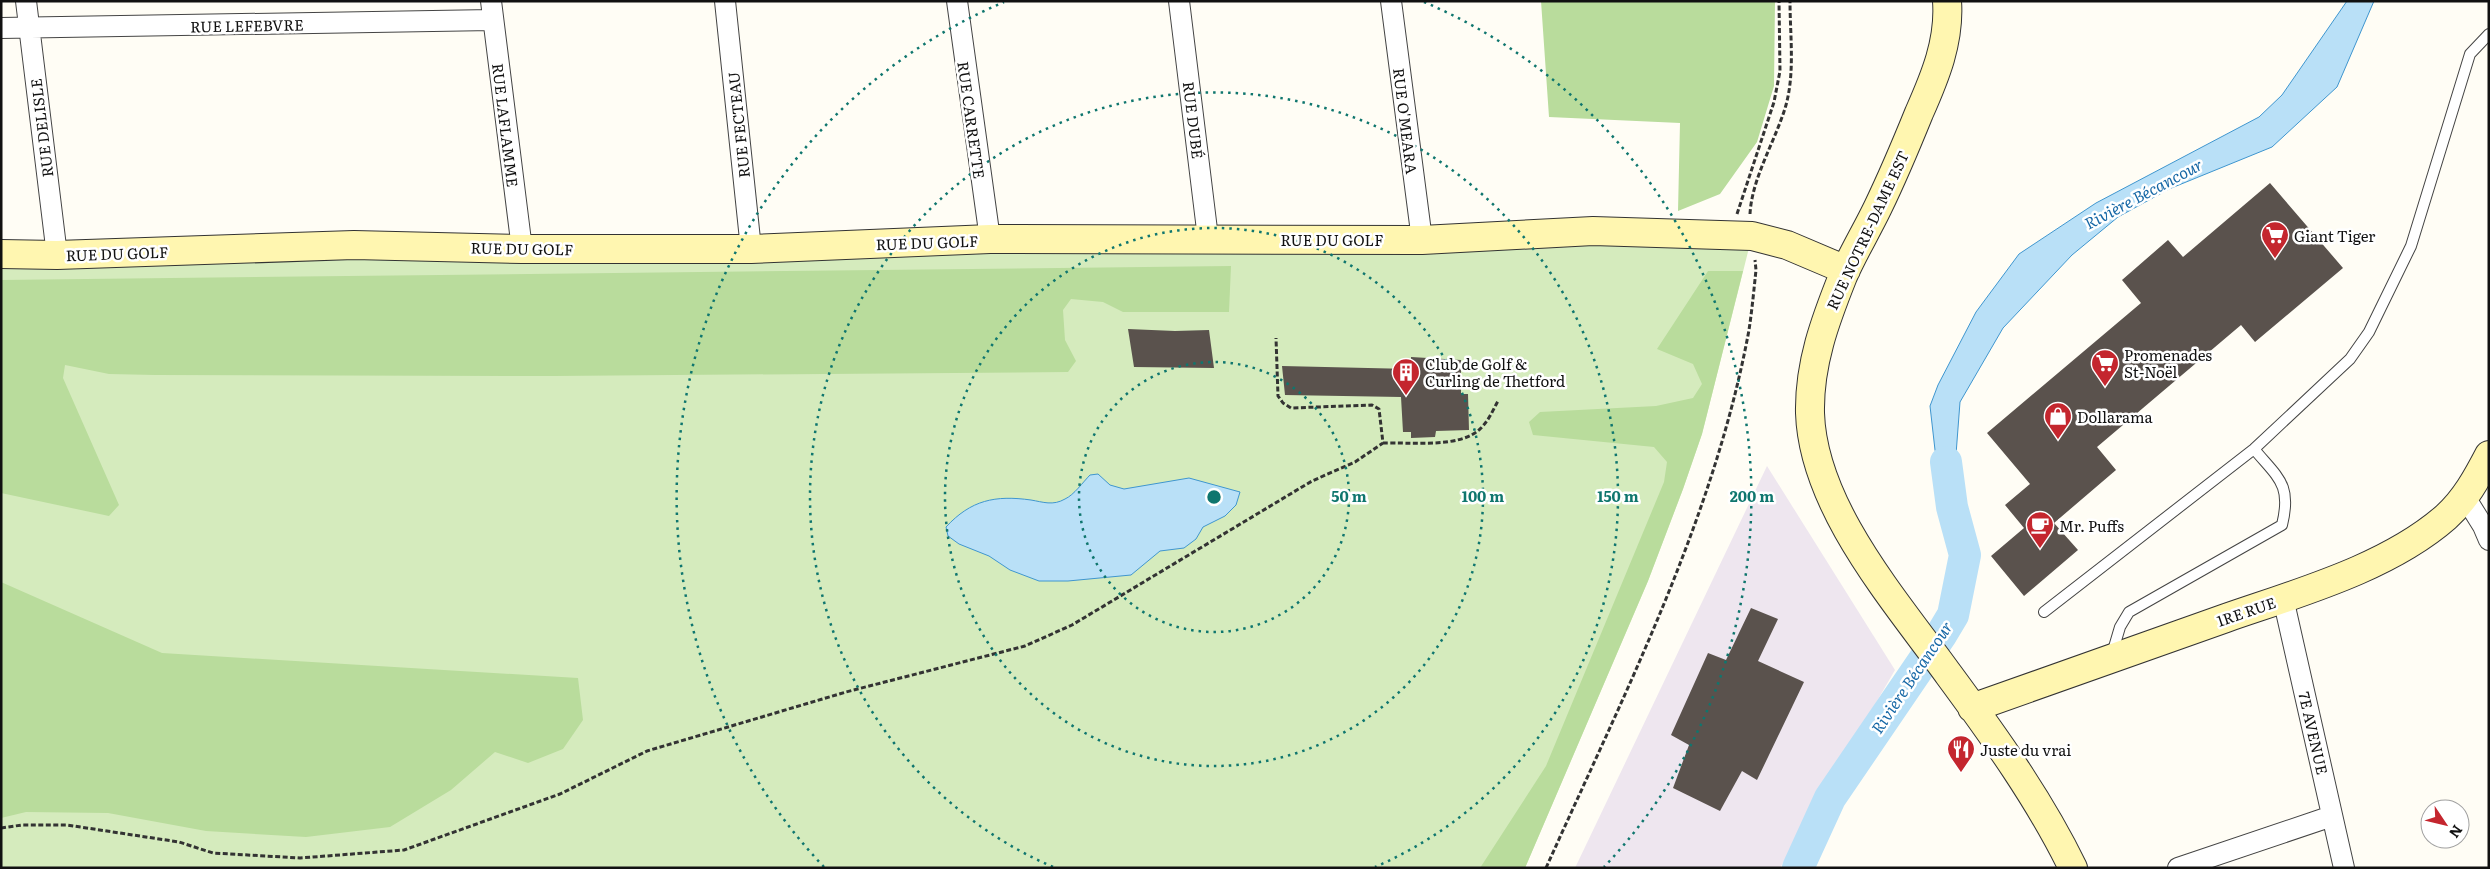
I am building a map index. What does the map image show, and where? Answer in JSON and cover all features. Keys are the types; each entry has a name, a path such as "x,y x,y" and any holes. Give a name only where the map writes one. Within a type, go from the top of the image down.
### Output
{"street":[{"name":"RUE DELISLE","path":"26,1 57,255"},
{"name":"RUE FECTEAU","path":"725,1 751,248"},
{"name":"RUE CARRETTE","path":"957,1 990,239"},
{"name":"RUE DUBÉ","path":"1179,1 1208,238"},
{"name":"RUE O'MEARA","path":"1391,1 1422,240"},
{"name":"RUE NOTRE-DAME EST","path":"1947,1 1948,19 1944,50 1930,90 1879,205 1846,270 1815,355 1810,414 1815,454 1830,496 1848,531 1910,624 1949,675 2025,784 2060,842 2073,868"},
{"name":"RUE LEFEBVRE","path":"1,28 29,29 491,11"},
{"name":"RUE LAFLAMME","path":"491,11 522,249"},
{"name":"RUE DU GOLF","path":"1,254 57,255 354,245 522,249 751,248 990,239 1208,238 1422,240 1593,232 1741,236 1787,245 1846,270"},
{"name":"1RE RUE","path":"1972,708 2347,574 2395,551 2446,517 2465,497 2487,463"},
{"path":"2465,497 2483,526 2489,540"},
{"name":"7E AVENUE","path":"2283,598 2344,868"},
{"path":"2178,868 2332,816"}],"lane":[{"path":"2044,612 2254,448 2350,359 2369,332 2411,246 2470,54 2489,34"},
{"path":"2110,659 2120,627 2129,612 2282,525 2287,506 2283,484 2254,448"}],"path":[{"path":"1546,868 1644,650 1698,516 1719,450 1749,329 1756,270 1741,236 1780,71 1779,1"},
{"path":"1741,236 1750,212 1756,186 1782,119 1791,83 1790,1"},
{"path":"1276,338 1278,396 1283,403 1291,408 1372,404 1379,409 1383,443"},
{"path":"1,828 22,825 67,824 179,842 213,853 290,858 404,850 560,794 647,751 773,716 846,692 1025,646 1072,625 1295,491 1355,462 1383,443 1449,442 1468,437 1480,429 1498,401"}],"shaded area":[{"path":"1767,466 1895,670 1780,868 1575,868"}],"green space":[{"path":"1541,1 1775,1 1774,86 1757,142 1720,194 1678,211 1680,123 1549,117"},
{"path":"1752,236 1702,434 1683,489 1648,581 1525,868 1,868 1,254"},
{"path":"1231,266 1229,312 1123,312 1103,302 1071,299 1063,310 1065,340 1076,361 1068,372 554,376 155,375 109,374 65,365 63,378 119,505 109,516 1,493 1,280"},
{"path":"1708,271 1743,271 1702,434 1648,581 1525,868 1480,868 1546,766 1664,482 1667,462 1654,447 1533,435 1529,422 1540,412 1656,406 1693,398 1702,384 1693,364 1657,349"},
{"path":"1,582 162,653 578,678 583,720 563,749 528,763 495,752 451,790 390,827 306,837 206,831 108,813 26,812 1,818"}],"water":[{"path":"2347,1 2374,1 2337,87 2272,147 2169,189 2118,217 2072,255 2003,328 1960,402 1952,507 1935,450 1930,406 1938,385 1976,312 2019,254 2096,203 2259,117 2282,95"},
{"path":"1098,474 1110,485 1124,489 1189,478 1240,492 1236,505 1225,516 1203,527 1196,539 1184,548 1160,551 1131,575 1068,581 1039,581 1010,570 989,556 959,544 948,536 946,527 955,518 974,505 1006,498 1048,503 1061,501 1072,495 1090,475"}],"building":[{"name":"Promenades St-Noël","path":"2270,183 2343,268 2255,342 2241,325 2097,447 2116,470 2054,523 2078,550 2024,596 1991,556 2024,528 2005,505 2030,484 1987,433 2141,303 2122,280 2168,240 2183,257"},
{"path":"1128,329 1209,330 1214,368 1134,367"},
{"name":"Club de Golf & Curling de Thetford","path":"1411,357 1461,360 1461,394 1468,394 1469,430 1436,431 1435,437 1411,438 1411,432 1403,432 1401,397 1285,395 1282,366 1411,369"},
{"path":"1751,608 1778,619 1758,661 1804,682 1757,780 1742,771 1720,811 1673,788 1689,745 1671,735 1708,653 1726,660"}],"waterway":[{"name":"Rivière Bécancour","path":"1798,868 1830,798 1953,615 1965,555 1952,507 1946,462"}],"place":[{"name":"Giant Tiger","path":"2275,259"},
{"name":"Promenades St-Noël","path":"2105,387"},
{"name":"Club de Golf & Curling de Thetford","path":"1406,396"},
{"name":"Dollarama","path":"2058,440"},
{"name":"Mr. Puffs","path":"2040,549"},
{"name":"Juste du vrai","path":"1961,773"}]}
